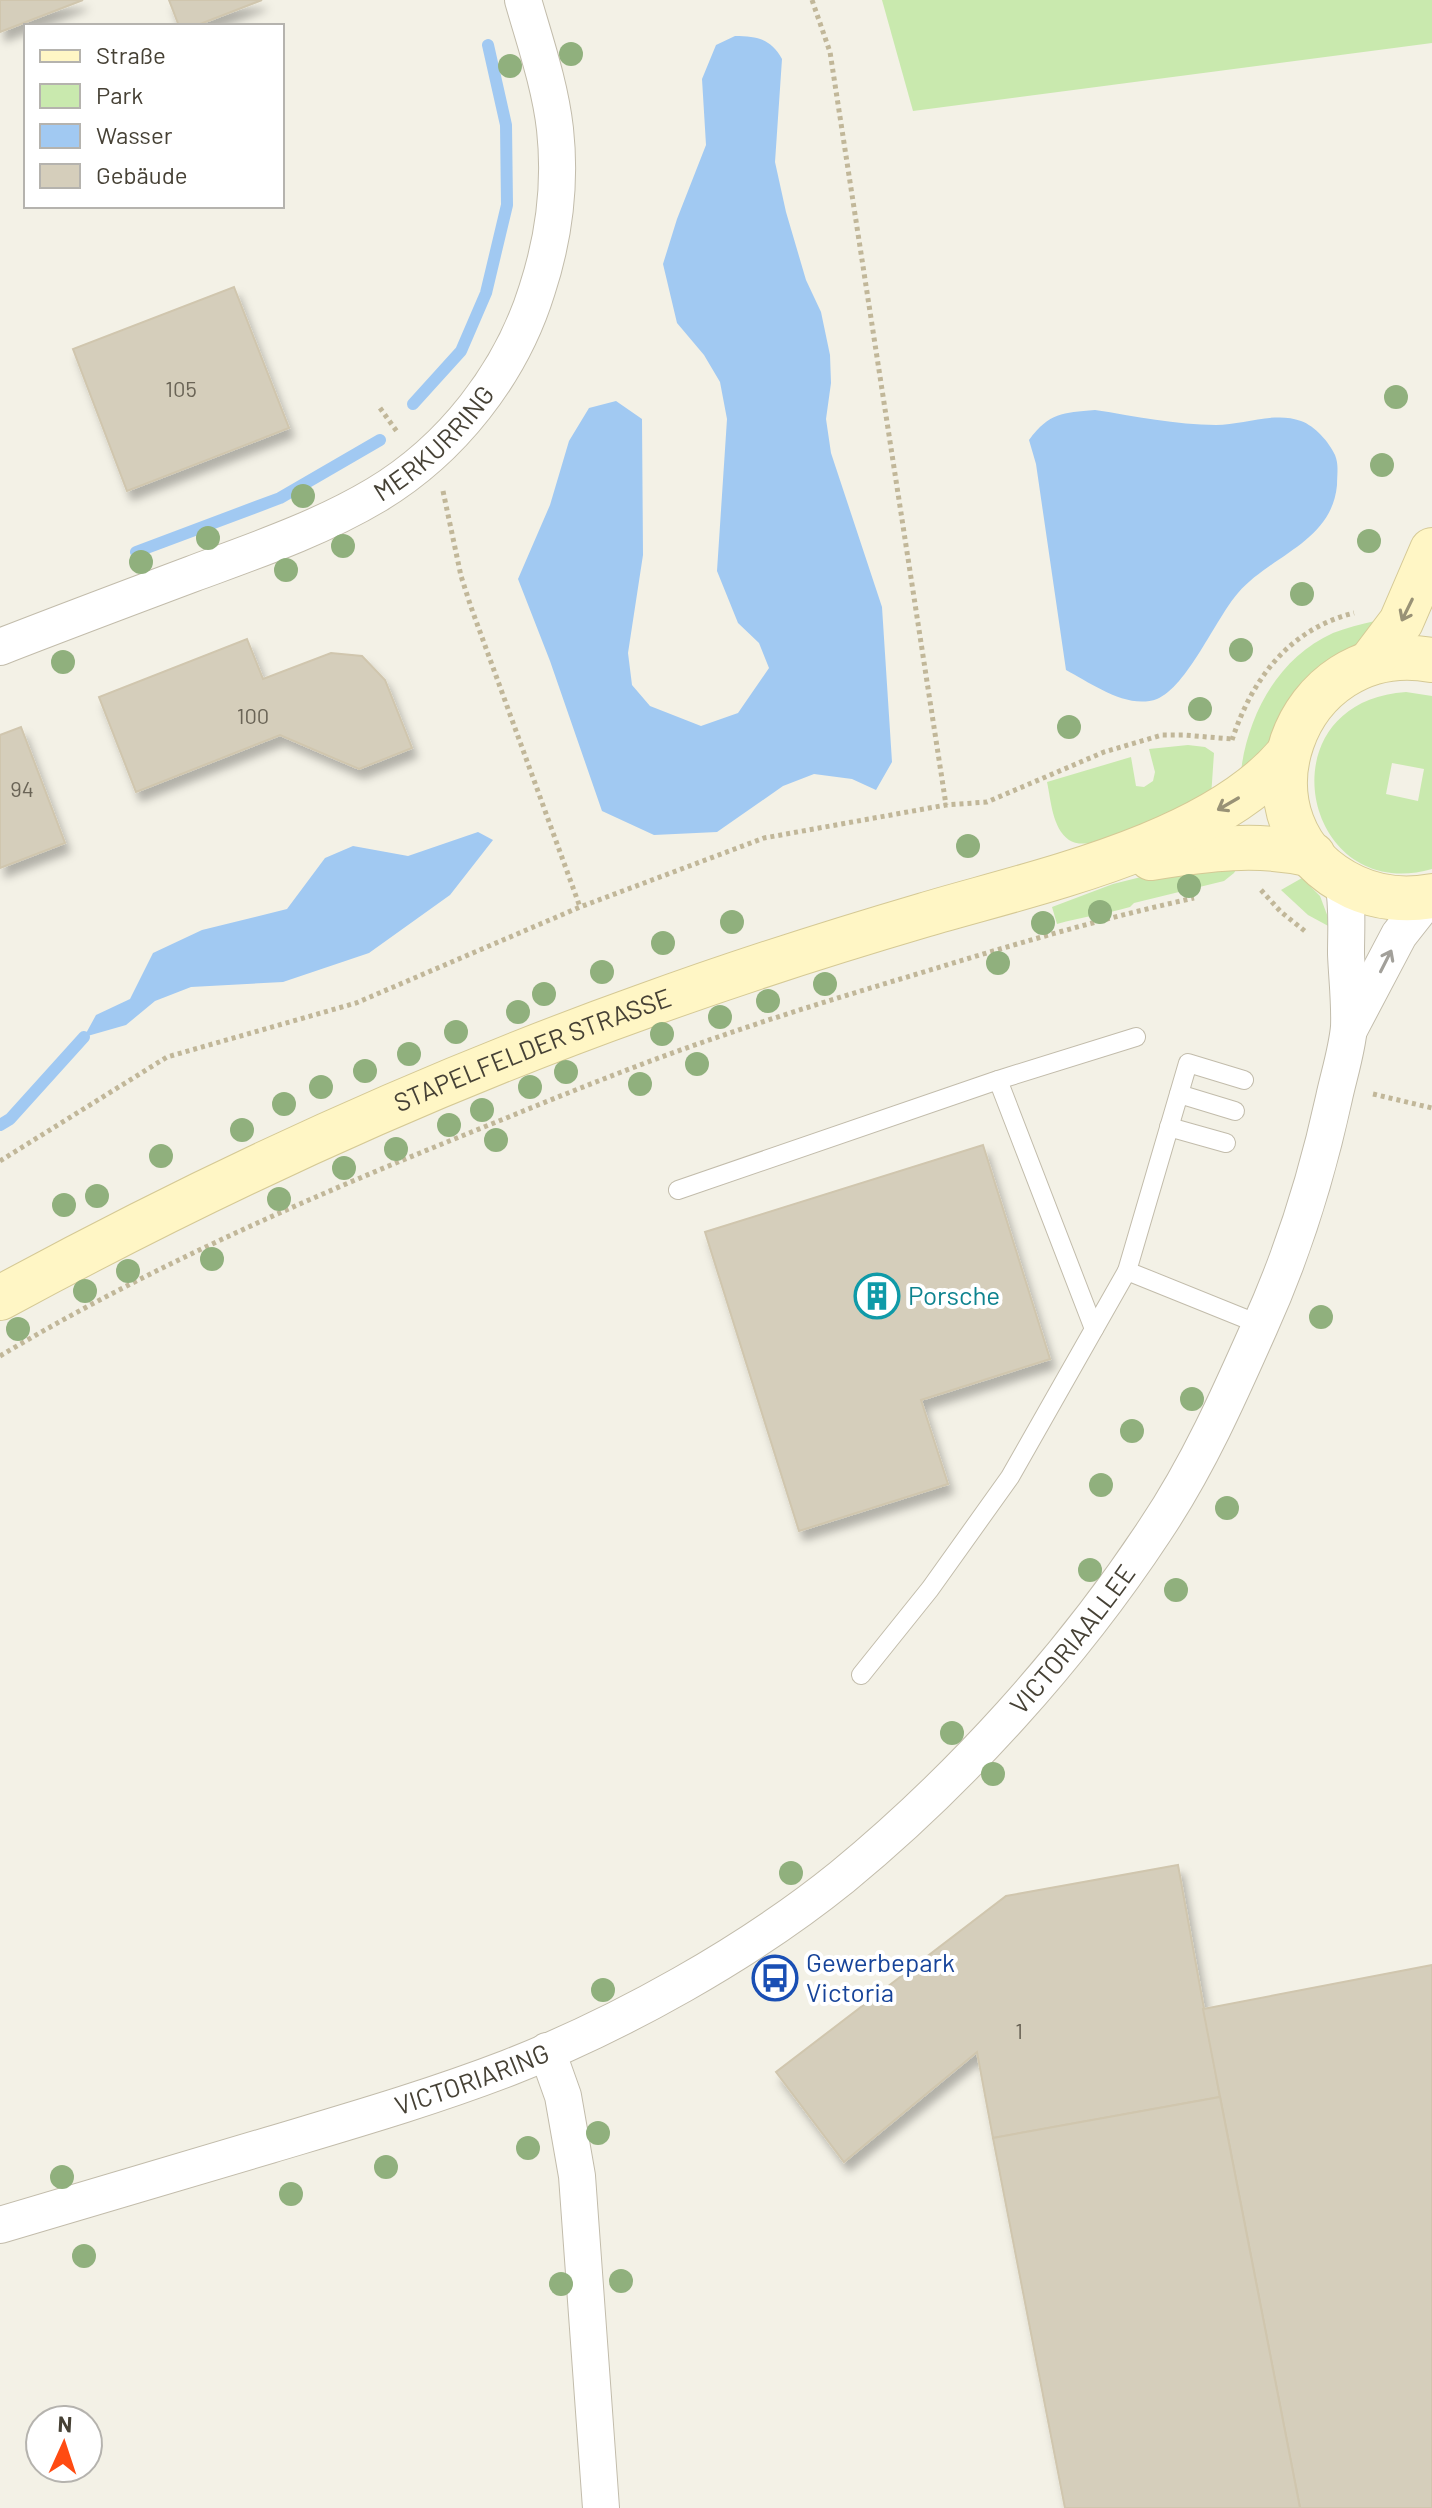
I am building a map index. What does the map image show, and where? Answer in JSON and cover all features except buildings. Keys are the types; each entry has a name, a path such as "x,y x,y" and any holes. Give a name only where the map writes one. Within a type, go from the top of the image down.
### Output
{"street":[{"name":"MERKURRING","path":"0,647 250,552 349,510 423,462 470,414 511,352 530,312 553,231 557,196 555,128 550,96 523,0"},
{"path":"1370,663 1401,622 1432,550"},
{"path":"1328,868 1301,838 1289,808 1285,788 1287,755 1295,729 1316,698 1337,680 1370,663 1401,658 1432,660"},
{"name":"STAPELFELDER STRASSE","path":"0,1298 111,1238 270,1162 388,1108 587,1028 811,950 1090,868 1169,835 1220,809 1264,780 1287,755"},
{"name":"STAPELFELDER STRASSE","path":"1090,868 1224,847 1277,847 1328,868 1360,890 1389,897 1430,896"},
{"name":"VICTORIAALLEE","path":"547,2051 681,1985 745,1946 840,1879 923,1805 1019,1705 1093,1618 1157,1527 1210,1436 1282,1277 1326,1137 1349,1029 1347,910 1328,868"},
{"name":"VICTORIAALLEE","path":"1349,1029 1399,935 1430,896"},
{"name":"VICTORIARING","path":"0,2225 413,2102 547,2051 563,2096 577,2176 601,2508"}],"lane":[{"path":"678,1190 998,1080 1136,1037"},
{"path":"861,1675 930,1589 1010,1477 1127,1271 1188,1063 1244,1080"},
{"path":"998,1080 1094,1329"},
{"path":"1179,1094 1235,1111"},
{"path":"1169,1127 1226,1143"},
{"path":"1127,1271 1261,1325"}],"path":[{"path":"812,0 830,52 946,805"},
{"path":"380,408 404,441"},
{"path":"439,479 447,502 461,576 580,907"},
{"path":"0,1161 167,1057 356,1003 580,907 764,838 946,805 987,802 1104,752 1162,735 1232,739"},
{"path":"1257,885 1281,912 1319,938"},
{"path":"0,1356 240,1229 552,1100 717,1037 1031,939 1199,897"},
{"path":"1337,1085 1432,1108"}],"green space":[{"path":"882,0 1432,0 1432,43 913,111"},
{"path":"1385,621 1279,720 1264,753 1240,780 1248,736 1256,714 1279,675 1313,644 1333,633"},
{"path":"1406,692 1432,696 1432,869 1388,872 1353,858 1328,832 1316,798 1316,762 1331,729 1360,704","holes":["1392,763 1424,769 1418,801 1386,794"]},
{"path":"1188,745 1205,747 1214,753 1211,797 1117,837 1081,844 1063,835 1053,813 1047,782 1131,757 1136,786 1144,787 1153,781 1155,772 1149,749"},
{"path":"1237,868 1224,881 1057,924 1052,907 1113,884 1161,872"},
{"path":"1302,878 1320,896 1332,928 1308,915 1281,890"}],"water":[{"path":"735,36 763,40 782,59 775,162 806,280 821,312 830,355 831,383 826,419 831,453 882,607 892,762 876,790 852,779 814,774 783,786 717,832 654,835 602,811 518,579 550,505 569,441 589,408 616,401 642,419 643,555 628,653 632,685 650,706 701,726 738,713 769,668 759,643 738,623 717,571 727,419 720,382 704,355 677,323 663,264 706,145 702,79 716,45"},
{"path":"1095,410 1201,425 1291,418 1306,423 1321,435 1337,462 1333,504 1324,521 1298,546 1238,593 1190,667 1168,692 1157,699 1134,701 1122,698 1066,670 1036,464 1029,440 1050,419"},
{"path":"478,832 493,840 450,895 369,953 283,982 191,987 155,1001 126,1025 84,1037 96,1015 130,999 153,953 202,930 287,909 325,858 353,846 408,856"}],"waterway":[{"path":"413,404 461,351 486,293 507,205 506,125 488,45"},
{"path":"136,552 280,498 380,440"},
{"path":"0,1125 10,1119 84,1037"}],"place":[{"name":"Porsche","path":"877,1296"},
{"name":"Gewerbepark Victoria","path":"775,1978"}]}
